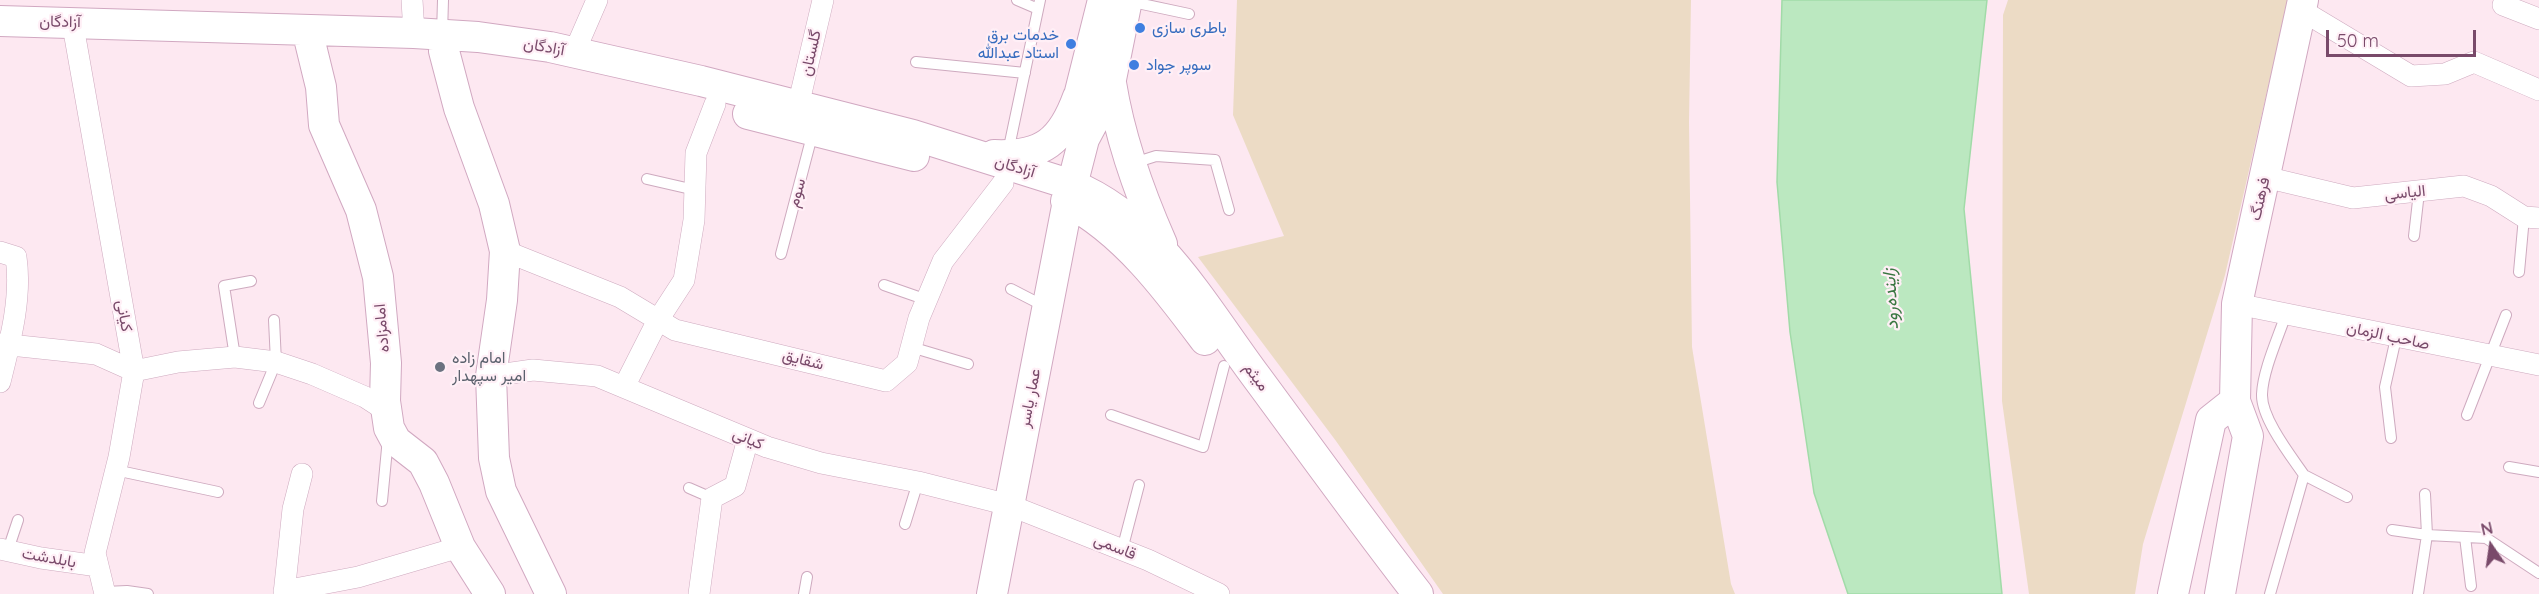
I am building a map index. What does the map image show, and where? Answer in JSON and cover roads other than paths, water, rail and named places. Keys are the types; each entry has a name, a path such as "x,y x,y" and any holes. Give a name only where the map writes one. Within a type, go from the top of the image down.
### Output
{"main road":[{"name":"عمار یاسر","path":"1084,139 1080,92 1102,0"},
{"name":"عمار یاسر","path":"992,594 1070,193 1084,139 1108,94 1127,0"},
{"name":"فرهنگ","path":"2220,594 2248,436 2235,401 2237,304 2302,5"},
{"name":"آزادگان","path":"0,21 70,20 433,40 522,58 568,64 813,132 927,160 1003,183 1070,193"},
{"name":"آزادگان","path":"0,34 70,20 310,42 478,37 574,53 913,135 973,154 1070,193"},
{"path":"433,40 494,204 505,251 502,300 491,376 494,458 501,491 551,594"},
{"name":"امامزاده","path":"310,42 321,87 324,125 361,210 376,267 386,363 387,419"},
{"path":"1111,82 1114,104 1140,194 1167,255"},
{"path":"973,154 1026,153 1046,147 1062,133 1080,92"},
{"name":"میثم","path":"1070,193 1092,193 1123,215 1167,255 1418,594"},
{"name":"میثم","path":"1070,193 1094,218 1132,250 1224,366 1392,594"},
{"path":"2173,594 2211,420 2235,401"},
{"path":"387,419 396,441 423,462 460,547 489,594"}],"street":[{"path":"412,0 433,40"},
{"path":"574,53 597,0"},
{"name":"گلستان","path":"798,106 823,0"},
{"path":"2302,5 2411,76 2445,74 2474,62 2539,90"},
{"path":"2504,5 2539,19"},
{"name":"کیانی","path":"70,20 134,372 115,470 95,553 105,593"},
{"path":"624,387 658,321 684,280 694,220 696,153 715,104"},
{"name":"الیاسی","path":"2265,177 2353,198 2464,186 2492,196 2532,218"},
{"name":"شقایق","path":"505,251 620,297 675,330 886,381 907,363 927,300 943,261 1003,183"},
{"path":"0,252 16,257 20,279 5,335 0,382"},
{"name":"صاحب الزمان","path":"2237,304 2396,338 2539,365"},
{"path":"5,335 96,354 134,372 178,362 235,357 276,362 312,374 365,397 387,419"},
{"name":"کیانی","path":"491,376 533,370 597,376 767,447 821,464 918,482 1009,505"},
{"path":"699,594 712,498 735,486 748,439"},
{"path":"302,474 293,509 284,593 358,577 460,547"},
{"name":"قاسمی","path":"1009,505 1122,550 1219,594"},
{"name":"بابلدشت","path":"4,550 98,566"}],"lane":[{"path":"433,40 443,0"},
{"path":"1008,154 1039,4 1017,0"},
{"path":"1127,0 1189,14"},
{"path":"916,62 1025,73"},
{"name":"سوم","path":"781,254 813,132"},
{"path":"1131,164 1156,156 1215,160 1229,210"},
{"path":"647,179 695,190"},
{"path":"2414,236 2419,192"},
{"path":"2518,272 2532,218"},
{"path":"235,357 224,286 251,281"},
{"path":"884,285 927,300"},
{"path":"1011,289 1047,308"},
{"path":"2286,314 2261,395 2273,432 2304,475 2347,497"},
{"path":"2467,415 2506,315"},
{"path":"259,403 276,362 274,320"},
{"path":"2391,438 2385,387 2396,338"},
{"path":"911,347 968,364"},
{"path":"1112,414 1203,447 1224,366"},
{"path":"382,501 387,419"},
{"path":"2509,467 2539,472"},
{"path":"115,470 218,492"},
{"path":"2270,594 2304,475"},
{"path":"905,525 918,482"},
{"path":"1122,550 1139,485"},
{"path":"689,488 712,498"},
{"path":"2418,594 2427,535 2425,494"},
{"path":"4,550 18,520"},
{"path":"2392,530 2427,535 2486,538 2539,573"},
{"path":"2465,537 2471,586"},
{"path":"804,594 807,577"},
{"path":"105,593 127,591 148,594"}],"water":[{"name":"زاینده‌رود","path":"1782,0 1987,0 1964,209 2002,594 1848,594 1814,493 1790,332 1777,182"}],"place":[{"name":"باطری سازی","path":"1140,28"},
{"name":"خدمات برق استاد عبدالله","path":"1071,44"},
{"name":"سوپر جواد","path":"1134,65"},
{"name":"امام زاده امیر سپهدار","path":"440,367"}]}
